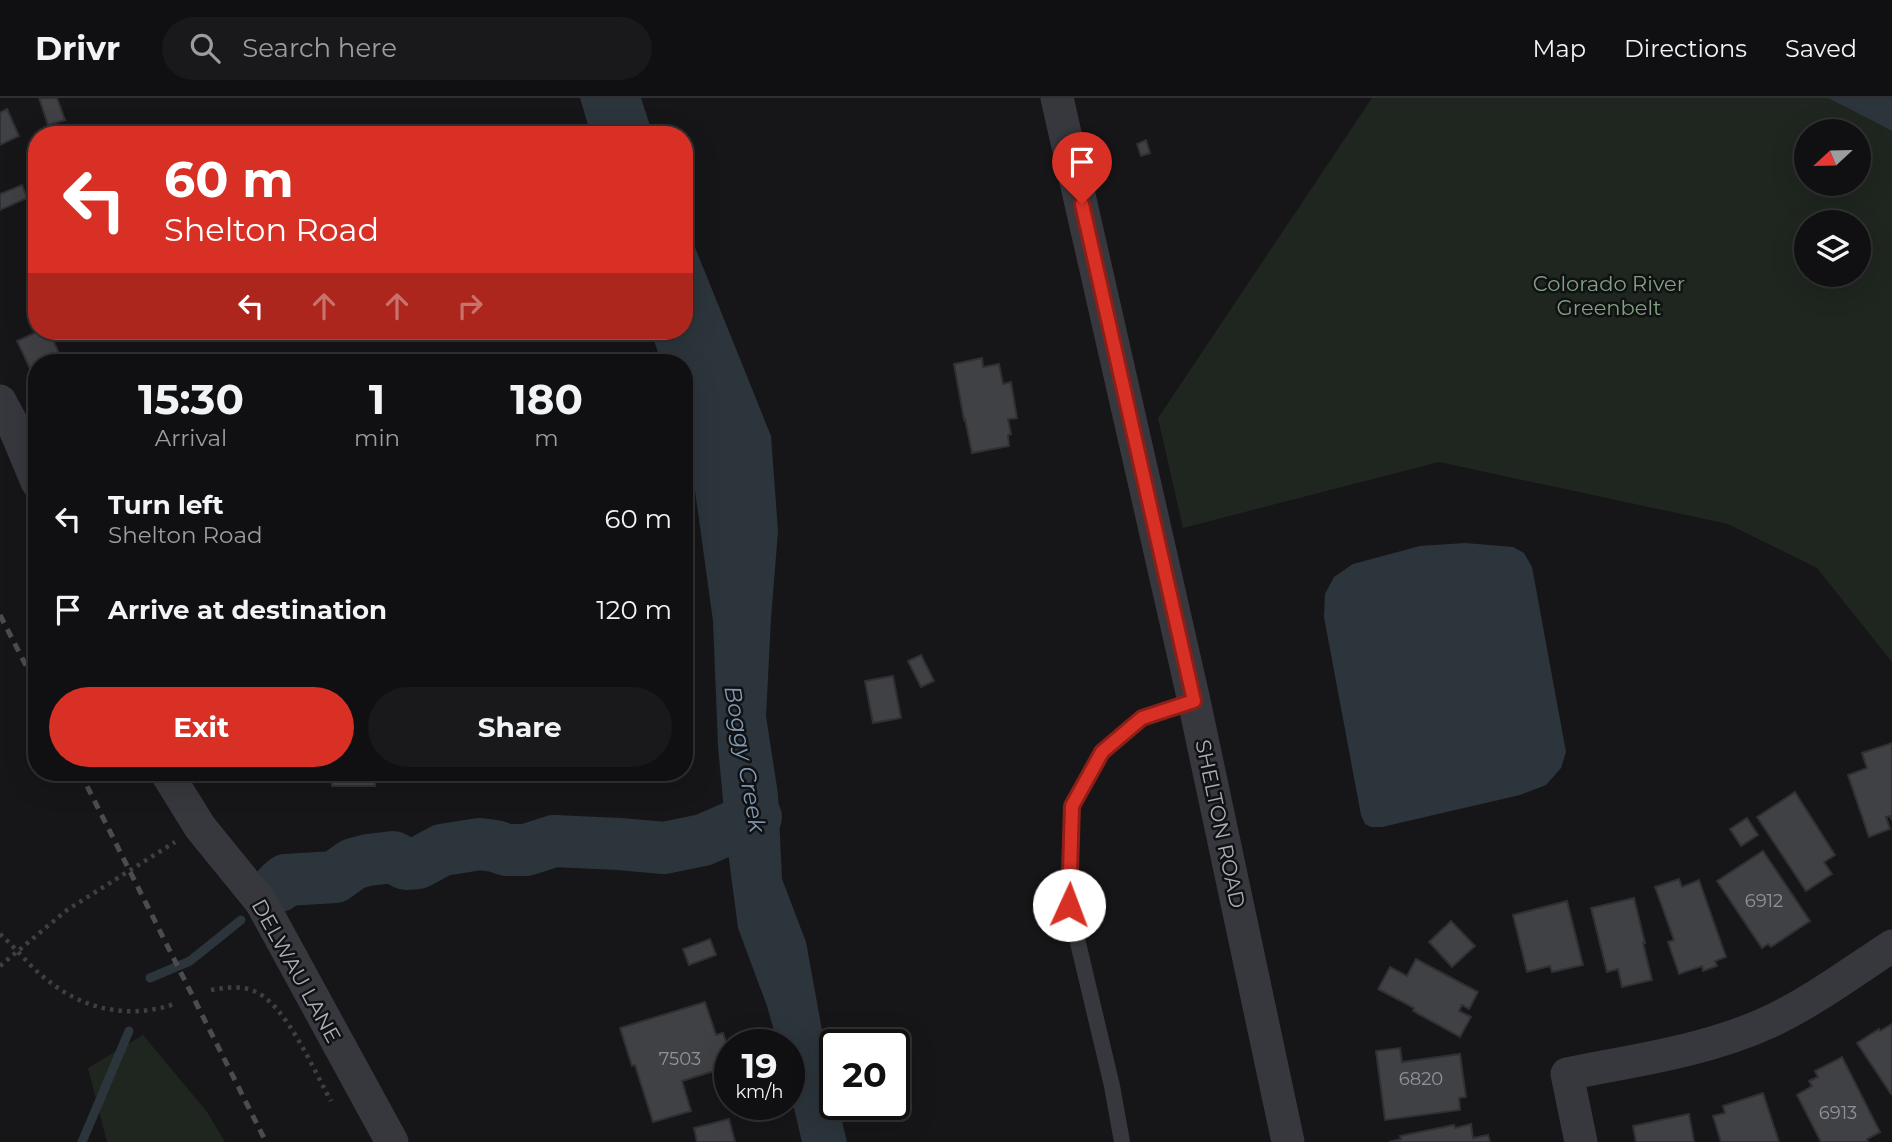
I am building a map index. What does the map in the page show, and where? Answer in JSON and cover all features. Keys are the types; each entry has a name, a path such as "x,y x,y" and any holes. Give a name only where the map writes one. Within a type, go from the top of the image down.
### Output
{"street":[{"name":"SHELTON ROAD","path":"1057,98 1194,701 1288,1142"},
{"path":"0,401 28,460"},
{"name":"DELWAU LANE","path":"172,781 200,827 261,902 392,1142"},
{"path":"1581,1142 1567,1074 1703,1046 1739,1035 1801,1004 1892,946"}],"lane":[{"path":"1122,1142 1109,1074 1069,905 1072,806 1102,752 1142,718 1194,701"}],"path":[{"path":"0,966 67,910 200,827"},
{"path":"0,934 44,978 66,995 87,1004 109,1010 133,1012 159,1010 177,1003"},
{"path":"211,990 241,988 254,991 270,1000 285,1018 333,1106"}],"green space":[{"name":"Colorado River Greenbelt","path":"1372,98 1828,98 1869,119 1794,119 1794,196 1871,196 1871,120 1892,131 1892,662 1817,568 1728,524 1439,462 1183,528 1158,418"},
{"path":"143,1035 207,1112 225,1142 107,1142 88,1068"}],"water":[{"path":"580,98 641,98 650,126 588,126"},
{"path":"1828,98 1892,98 1892,131"},
{"name":"Boggy Creek","path":"693,242 771,436 778,531 766,716 778,794 782,879 806,942 822,1029 819,1029 819,1120 842,1120 847,1142 802,1142 797,1120 805,1120 805,1029 773,1029 738,928 718,746 713,621 693,476 693,354 658,354 654,340 693,340"},
{"path":"1465,543 1513,547 1524,553 1532,567 1566,752 1561,768 1546,785 1520,795 1382,827 1371,827 1365,824 1361,815 1324,617 1325,594 1334,577 1353,564 1420,546"}],"building":[{"path":"39,98 57,98 65,120 48,125"},
{"path":"7,109 19,136 0,145 0,113"},
{"path":"1146,140 1150,153 1141,156 1137,144"},
{"path":"22,185 27,198 0,210 0,194"},
{"path":"28,336 28,340 53,340 59,354 28,354 28,364 17,341"},
{"path":"982,358 983,367 999,364 1003,384 1011,382 1017,418 1008,419 1011,434 1008,435 1009,446 972,453 954,364"},
{"path":"921,655 934,681 921,687 908,661"},
{"path":"893,676 901,718 873,723 865,681"},
{"path":"1892,743 1892,820 1890,816 1886,817 1890,829 1869,837 1848,775 1867,768 1862,753"},
{"path":"332,781 375,781 375,786 332,786"},
{"path":"1795,792 1835,855 1824,862 1832,874 1806,891 1757,817"},
{"path":"1747,818 1758,835 1741,846 1730,829"},
{"path":"1763,851 1810,921 1771,947 1768,944 1762,948 1717,881"},
{"path":"1679,879 1682,887 1699,880 1726,957 1715,961 1717,966 1703,971 1702,966 1679,974 1668,942 1674,940 1655,887"},
{"path":"1634,898 1652,980 1622,987 1618,969 1607,972 1591,908"},
{"path":"1567,901 1583,965 1552,972 1550,966 1527,972 1513,915"},
{"path":"1451,921 1475,946 1452,967 1429,942"},
{"path":"710,939 716,955 689,965 683,949"},
{"path":"1416,959 1478,992 1469,1009 1462,1005 1459,1011 1471,1017 1460,1037 1378,989 1390,967 1407,976"},
{"path":"705,1002 714,1029 714,1071 682,1081 691,1111 653,1122 620,1028"},
{"path":"1892,1024 1892,1094 1891,1094 1857,1043"},
{"path":"1400,1048 1402,1062 1460,1054 1466,1097 1459,1098 1460,1110 1385,1120 1376,1051"},
{"path":"1842,1057 1880,1132 1867,1139 1868,1142 1821,1142 1797,1095 1812,1086 1809,1081 1818,1077 1815,1071"},
{"path":"1763,1093 1779,1142 1721,1142 1713,1116 1725,1113 1723,1106"},
{"path":"1689,1114 1694,1142 1636,1142 1633,1126"},
{"path":"729,1120 735,1142 697,1142 694,1128"},
{"path":"1471,1124 1473,1138 1488,1135 1490,1142 1389,1142 1401,1139 1400,1136"}],"waterway":[{"name":"Boggy Creek","path":"279,886 286,880 335,877 353,864 368,860 393,857 406,864 418,863 442,850 480,844 507,850 526,850 554,841 664,848 703,840 756,817"},
{"path":"150,978 190,961 241,920"},
{"path":"82,1142 129,1031"}],"railway":[{"path":"0,615 28,669"},
{"path":"85,781 266,1142"}],"route":[{"path":"1069,905 1072,806 1102,752 1142,718 1194,701 1082,204"}]}
